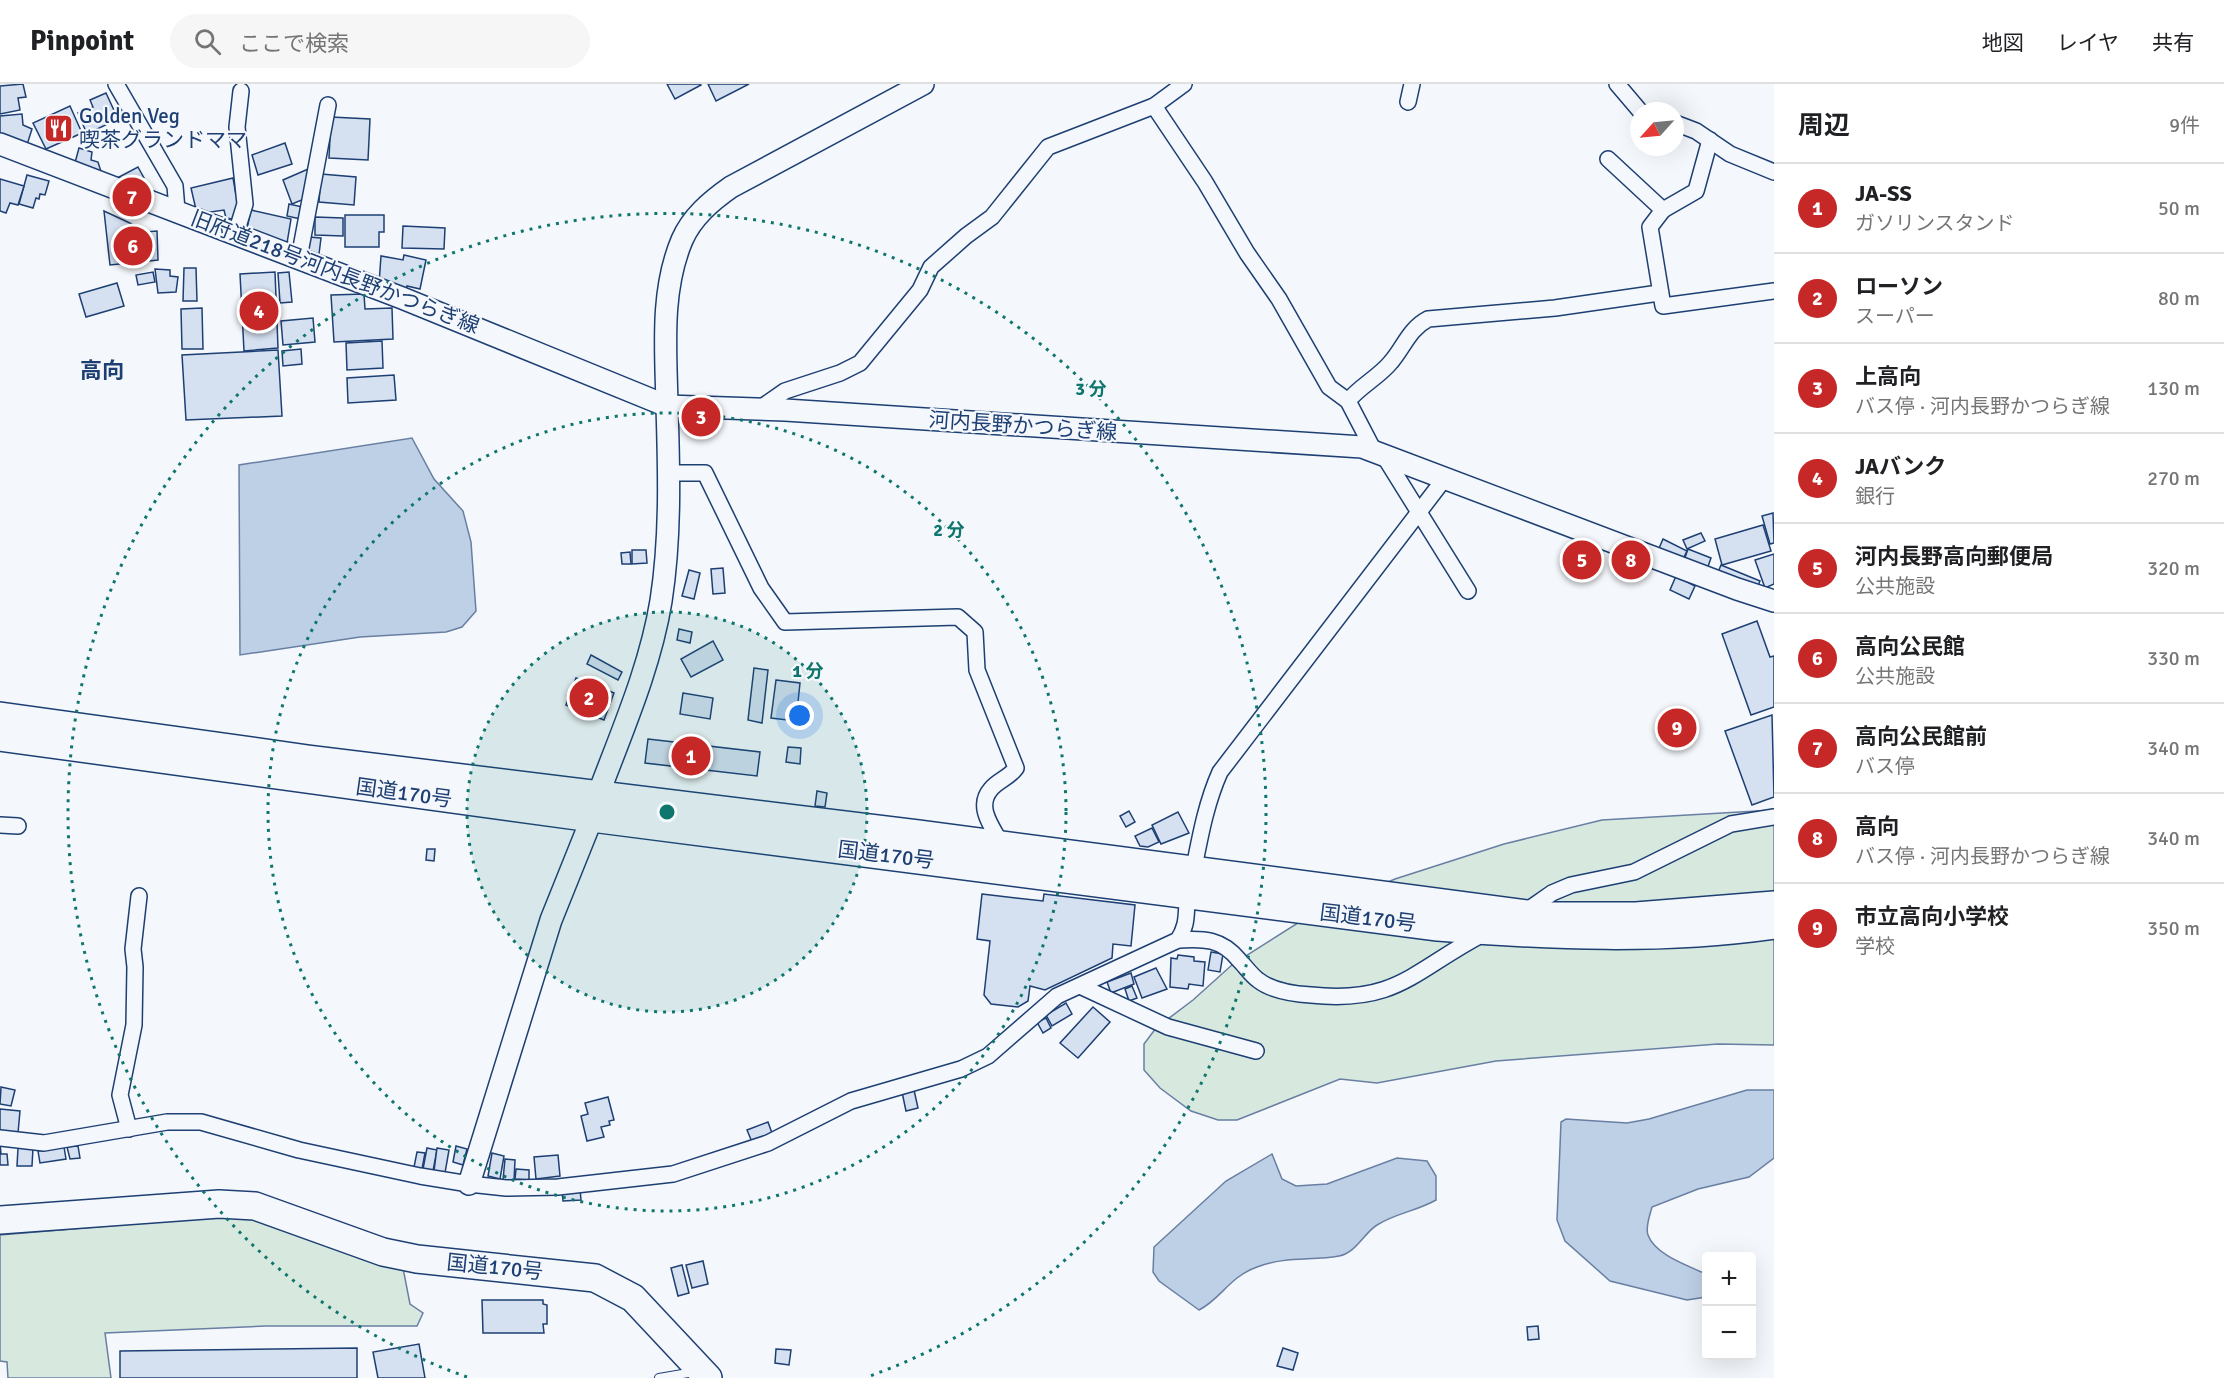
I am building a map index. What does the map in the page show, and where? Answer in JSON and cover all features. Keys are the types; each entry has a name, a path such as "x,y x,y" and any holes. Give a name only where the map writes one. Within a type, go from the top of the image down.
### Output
{"highway":[{"name":"国道170号","path":"0,716 595,807 1002,845 1191,883 1522,914 1636,916 1774,905"},
{"name":"国道170号","path":"0,737 595,807 1191,883 1488,931 1541,936 1638,935 1774,925"},
{"name":"国道170号","path":"0,1220 219,1203 255,1206 383,1252 417,1259 595,1278 633,1298 704,1374"}],"street":[{"path":"116,84 175,186 177,210"},
{"path":"469,1184 551,920 649,657 661,600 667,541 665,324 675,258 683,237 708,203 730,187 923,84"},
{"path":"759,409 785,391 840,373 860,363 920,291 931,267 992,217 1048,147 1154,106 1184,84"},
{"path":"1408,102 1412,84"},
{"path":"1617,84 1632,102"},
{"path":"236,233 245,204 237,126 241,91"},
{"path":"299,258 328,105"},
{"path":"1154,106 1205,182 1247,254 1279,299 1329,387 1348,401 1468,591"},
{"path":"1684,126 1696,130 1730,154 1774,172"},
{"path":"1710,140 1696,190 1664,210 1650,227 1662,306 1774,291"},
{"name":"旧府道218号河内長野かつらぎ線","path":"0,144 236,233 598,376 667,406"},
{"path":"1608,159 1664,210"},
{"path":"1348,401 1357,389 1390,364 1416,325 1428,319 1555,308 1659,293"},
{"name":"河内長野かつらぎ線","path":"667,406 759,409 1362,447 1774,601"},
{"path":"668,473 705,473 761,588 785,622 958,617 975,632 977,670 1016,768 991,788 985,799 985,813 1002,845"},
{"path":"1178,940 1187,927 1191,883 1208,801 1220,772 1444,478"},
{"path":"1522,914 1552,893 1570,885 1634,872 1731,824 1774,817"},
{"path":"0,825 18,826"},
{"path":"129,1129 120,1095 134,1025 133,949 139,896"},
{"path":"0,1138 44,1143 167,1122 201,1122 299,1149 420,1176 469,1184 506,1188 558,1187 673,1174 720,1161 768,1143 851,1101 961,1069 988,1056 1057,996 1178,940 1215,941 1230,948 1257,980 1271,987 1295,994 1358,998 1412,979 1450,951 1488,931"},
{"path":"1080,986 1168,1027 1256,1051"}],"lane":[{"path":"659,1378 704,1374"}],"shaded area":[{"path":"1774,810 1774,1045 1718,1044 1496,1061 1377,1083 1340,1079 1237,1120 1218,1120 1191,1111 1160,1088 1144,1070 1144,1044 1156,1028 1193,1000 1233,964 1312,914 1395,879 1504,844 1602,820"},
{"path":"227,1216 259,1217 403,1268 410,1304 423,1313 417,1326 266,1326 105,1333 111,1378 8,1378 7,1362 0,1361 0,1235"}],"water":[{"path":"412,438 434,479 463,511 471,542 476,611 462,627 446,632 360,637 240,655 239,465"},
{"path":"1747,1090 1774,1090 1774,1158 1749,1177 1698,1189 1652,1207 1647,1228 1648,1235 1665,1254 1702,1272 1702,1298 1687,1300 1610,1281 1565,1241 1557,1220 1561,1122 1566,1119 1627,1123 1649,1119"},
{"path":"1272,1154 1282,1179 1296,1186 1327,1184 1397,1158 1427,1161 1436,1176 1436,1200 1377,1225 1345,1254 1278,1261 1247,1271 1199,1310 1159,1281 1153,1272 1154,1247 1226,1181"}],"building":[{"path":"23,84 26,97 18,98 20,110 0,114 0,86"},
{"path":"667,84 700,84 701,85 675,99"},
{"path":"708,84 749,84 716,101"},
{"path":"106,93 118,119 87,134 78,113 93,107 90,100"},
{"name":"Golden Veg 喫茶グランドママ","path":"70,106 82,133 46,149 33,123"},
{"path":"22,114 23,125 32,129 25,151 0,142 0,116"},
{"path":"331,117 370,119 368,160 329,158"},
{"path":"285,143 292,164 258,175 252,155"},
{"path":"79,148 92,152 91,160 98,162 104,181 73,170"},
{"path":"315,166 309,197 292,204 283,180"},
{"path":"138,167 144,178 125,189 119,177"},
{"path":"321,174 356,177 354,205 319,202"},
{"path":"27,175 49,181 45,195 40,194 39,199 36,198 33,208 19,204"},
{"path":"233,178 236,195 241,195 237,220 226,218 224,210 197,214 191,188"},
{"path":"0,179 24,186 18,205 10,203 6,213 0,211"},
{"path":"289,204 307,208 305,220 287,216"},
{"path":"251,210 291,219 286,249 246,233"},
{"path":"104,211 132,224 133,233 157,231 158,260 110,265"},
{"path":"345,215 384,215 384,232 379,232 379,247 345,247"},
{"path":"315,217 343,218 343,236 315,235"},
{"path":"403,226 445,228 444,249 402,248"},
{"path":"309,237 321,238 319,254 307,253"},
{"path":"404,255 426,260 420,289 407,286 406,290 379,284 381,256 403,260"},
{"path":"184,268 196,268 197,301 183,301"},
{"path":"155,269 170,270 170,276 178,277 176,292 158,293"},
{"path":"153,272 155,282 138,285 136,275"},
{"path":"275,272 278,348 244,351 240,274"},
{"path":"289,272 292,302 280,303 278,273"},
{"path":"117,283 124,306 86,317 79,294"},
{"path":"364,294 365,309 392,308 393,339 334,342 331,295"},
{"path":"202,308 203,349 182,349 181,309"},
{"path":"313,318 315,342 283,345 281,321"},
{"path":"382,341 383,368 347,370 346,343"},
{"path":"301,349 302,364 283,366 282,351"},
{"path":"278,350 282,416 186,420 182,355"},
{"path":"394,375 396,400 348,403 347,378"},
{"path":"1773,513 1774,543 1770,544 1762,516"},
{"path":"1763,525 1771,551 1722,565 1715,539"},
{"path":"1701,533 1705,541 1687,549 1683,540"},
{"path":"1663,539 1687,551 1680,565 1657,553"},
{"path":"1688,549 1711,558 1705,575 1682,566"},
{"path":"632,550 646,550 647,563 632,564"},
{"path":"630,552 631,564 622,564 621,553"},
{"path":"1774,554 1774,584 1765,588 1755,560"},
{"path":"1721,565 1760,581 1755,593 1716,577"},
{"path":"723,568 725,593 713,594 711,569"},
{"path":"689,570 700,573 694,599 682,596"},
{"path":"1676,576 1695,586 1689,599 1670,590"},
{"path":"1757,621 1770,657 1774,656 1774,707 1751,715 1722,634"},
{"path":"679,629 692,632 690,643 677,640"},
{"path":"713,641 723,660 691,677 681,659"},
{"path":"591,655 622,672 618,680 587,664"},
{"path":"754,668 768,670 762,723 748,720"},
{"path":"576,678 614,693 604,720 566,705"},
{"path":"776,680 800,683 796,721 771,718"},
{"path":"683,693 713,698 710,719 680,714"},
{"path":"1772,715 1774,797 1752,805 1725,731"},
{"path":"648,739 760,752 757,776 645,763"},
{"path":"788,747 801,748 800,764 786,762"},
{"path":"817,791 827,793 825,807 815,806"},
{"path":"1129,811 1135,822 1126,827 1120,816"},
{"path":"1178,812 1189,833 1161,844 1152,825"},
{"path":"1152,828 1159,842 1148,847 1140,846 1135,836"},
{"path":"427,849 435,849 434,861 426,860"},
{"path":"982,894 1043,901 1044,894 1135,905 1131,946 1113,944 1112,958 1045,990 1030,986 1028,1001 1018,1007 991,1004 984,995 990,941 977,939"},
{"path":"1211,952 1223,954 1220,972 1208,970"},
{"path":"1178,955 1194,957 1194,961 1205,962 1203,986 1189,984 1188,989 1170,987 1171,958 1177,959"},
{"path":"1156,968 1167,989 1142,998 1134,977"},
{"path":"1131,973 1134,984 1111,993 1107,982"},
{"path":"1132,986 1137,998 1129,1001 1125,989"},
{"path":"1066,1003 1072,1014 1052,1026 1046,1015"},
{"path":"1093,1007 1110,1022 1078,1058 1060,1043"},
{"path":"1046,1018 1051,1028 1043,1033 1037,1022"},
{"path":"1,1087 15,1090 11,1106 0,1104"},
{"path":"914,1090 918,1108 906,1111 902,1092"},
{"path":"608,1097 614,1120 609,1121 610,1125 601,1127 604,1137 587,1141 581,1116 588,1114 585,1103"},
{"path":"0,1109 20,1111 18,1133 0,1132"},
{"path":"768,1122 772,1133 752,1142 747,1130"},
{"path":"0,1143 1,1154 7,1154 8,1165 0,1165"},
{"path":"78,1146 80,1158 70,1159 67,1147"},
{"path":"456,1146 467,1149 463,1165 453,1162"},
{"path":"64,1147 66,1159 40,1163 38,1151"},
{"path":"18,1148 33,1148 32,1166 17,1166"},
{"path":"427,1148 437,1150 433,1171 423,1169"},
{"path":"437,1148 449,1150 445,1173 434,1171"},
{"path":"417,1152 425,1153 422,1169 414,1167"},
{"path":"492,1153 504,1156 500,1179 488,1176"},
{"path":"558,1155 560,1176 536,1179 534,1157"},
{"path":"505,1159 515,1160 514,1181 503,1180"},
{"path":"516,1169 529,1170 529,1180 515,1179"},
{"path":"580,1189 581,1200 563,1201 562,1191"},
{"path":"703,1261 708,1284 692,1288 686,1265"},
{"path":"682,1265 689,1293 678,1296 671,1268"},
{"path":"482,1300 543,1300 543,1304 547,1305 547,1324 543,1324 544,1333 483,1333"},
{"path":"1538,1326 1539,1339 1528,1340 1527,1327"},
{"path":"419,1344 425,1378 378,1378 373,1352"},
{"path":"357,1348 357,1378 120,1378 120,1351"},
{"path":"1283,1348 1298,1353 1293,1370 1277,1366"},
{"path":"776,1349 791,1350 789,1365 775,1363"}],"place":[{"name":"Golden Veg 喫茶グランドママ","path":"58,128"},
{"name":"高向公民館前","path":"132,197"},
{"name":"高向公民館","path":"133,246"},
{"name":"JAバンク","path":"259,311"},
{"name":"上高向","path":"701,417"},
{"name":"河内長野高向郵便局","path":"1582,560"},
{"name":"高向","path":"1631,560"},
{"name":"ローソン","path":"589,698"},
{"name":"市立高向小学校","path":"1677,728"},
{"name":"JA-SS","path":"691,756"}],"district":[{"name":"高向","path":"102,370"}]}
